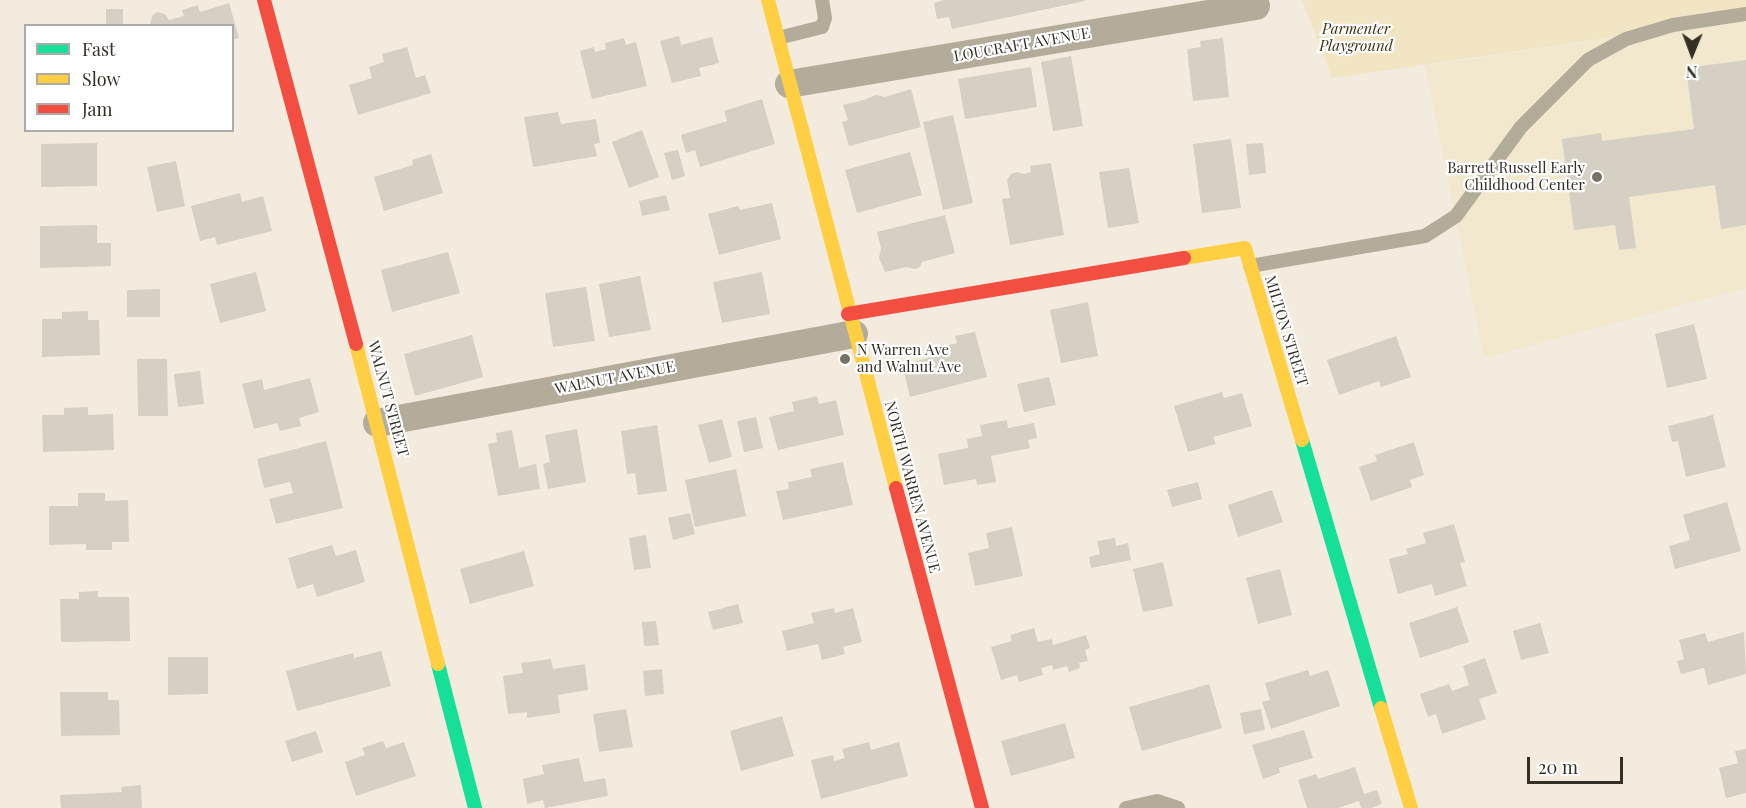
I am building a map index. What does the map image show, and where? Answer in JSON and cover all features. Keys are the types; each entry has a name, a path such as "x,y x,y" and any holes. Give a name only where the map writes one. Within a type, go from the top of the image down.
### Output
{"street":[{"name":"WALNUT STREET","path":"264,0 377,423 475,808"},
{"name":"NORTH WARREN AVENUE","path":"768,0 851,324 982,808"},
{"name":"LOUCRAFT AVENUE","path":"789,84 1256,6"},
{"name":"MILTON STREET","path":"851,324 1245,248 1411,808"},
{"name":"WALNUT AVENUE","path":"377,423 851,324"}],"lane":[{"path":"778,38 822,27 825,18 822,0"},
{"path":"1250,266 1425,236 1456,216 1521,127 1588,60 1626,39 1673,25 1746,14"},
{"path":"1126,808 1157,801 1178,808"}],"shaded area":[{"name":"Barrett Russell Early Childhood Center","path":"1746,18 1746,288 1484,358 1425,66"}],"green space":[{"name":"Parmenter Playground","path":"1302,0 1746,0 1746,18 1332,78"}],"building":[{"path":"944,0 1085,1 952,29 949,17 937,19 934,3"},
{"path":"229,3 239,38 234,39 234,24 150,24 152,16 157,12 165,14 169,20 184,16 182,10 198,5 200,12"},
{"path":"106,9 123,9 123,24 106,24"},
{"path":"679,36 681,45 712,37 719,63 699,68 701,76 672,83 660,41"},
{"path":"624,38 626,45 636,42 647,86 592,99 580,51 594,47 595,52 606,49 605,43"},
{"path":"1223,38 1229,97 1193,101 1187,49 1201,47 1200,41"},
{"path":"407,47 416,78 425,75 431,93 358,115 349,85 372,78 369,67 384,62 382,54"},
{"path":"1071,56 1083,126 1053,131 1041,62"},
{"path":"1746,60 1746,225 1721,229 1715,185 1629,197 1636,248 1619,250 1615,225 1574,230 1562,139 1601,133 1602,141 1694,129 1686,68"},
{"path":"1031,67 1037,107 965,119 958,79"},
{"path":"911,89 921,127 849,146 842,122 848,120 843,105 876,95 885,97"},
{"path":"762,99 775,144 700,167 695,150 686,153 681,135 727,121 724,111"},
{"path":"558,112 561,124 596,119 600,143 594,144 597,156 533,167 524,117"},
{"path":"953,115 973,203 943,210 923,122"},
{"path":"642,130 659,177 629,188 612,142"},
{"path":"1231,139 1241,208 1202,213 1193,144"},
{"path":"97,143 97,186 41,187 41,144"},
{"path":"1263,143 1266,173 1249,175 1246,144"},
{"path":"678,150 685,176 672,180 664,153"},
{"path":"910,152 922,195 857,213 845,170"},
{"path":"431,154 443,193 384,211 374,177 413,165 412,160"},
{"path":"176,161 185,206 157,212 147,167"},
{"path":"1051,163 1064,235 1010,245 1002,199 1010,198 1007,180 1011,174 1017,172 1024,174 1031,172 1030,166"},
{"path":"1129,168 1139,223 1108,228 1099,172"},
{"path":"240,193 242,202 263,196 272,231 217,245 215,237 200,241 191,206"},
{"path":"666,195 670,210 642,216 639,201"},
{"path":"772,203 781,239 719,255 708,214 738,206 740,210"},
{"path":"945,215 955,253 922,262 920,267 915,269 906,267 885,272 879,258 881,248 877,232"},
{"path":"97,225 97,243 111,243 111,266 40,268 40,226"},
{"path":"448,252 460,293 392,312 381,270"},
{"path":"256,272 266,311 220,323 210,284"},
{"path":"762,272 770,314 722,323 713,282"},
{"path":"640,276 651,330 609,337 599,284"},
{"path":"586,287 595,341 553,347 545,293"},
{"path":"160,289 160,317 127,317 127,290"},
{"path":"1088,302 1098,356 1061,363 1050,310"},
{"path":"88,311 88,320 99,320 100,355 42,357 42,319 62,319 62,312"},
{"path":"1694,324 1707,379 1667,388 1655,334"},
{"path":"975,332 987,377 910,397 902,365 928,358 926,351 957,343 955,336"},
{"path":"472,335 483,377 415,396 404,354"},
{"path":"1396,336 1411,377 1381,387 1379,381 1339,395 1327,360"},
{"path":"137,359 167,359 168,416 138,416"},
{"path":"200,371 204,404 178,407 174,374"},
{"path":"1049,377 1056,405 1024,412 1017,384"},
{"path":"310,378 319,412 299,418 301,426 280,431 277,423 254,429 242,384 262,379 264,390"},
{"path":"1222,392 1224,398 1242,393 1252,426 1213,437 1216,444 1188,452 1174,406"},
{"path":"817,396 819,404 836,400 844,435 778,450 769,417 794,411 792,402"},
{"path":"88,407 88,415 113,414 114,450 43,452 42,415 64,415 64,408"},
{"path":"1713,415 1726,467 1686,477 1678,441 1672,442 1668,426"},
{"path":"756,417 763,448 744,452 737,421"},
{"path":"722,419 732,457 709,463 698,425"},
{"path":"1007,420 1008,428 1034,423 1037,438 1028,440 1030,448 991,456 996,482 977,485 976,479 944,485 938,454 968,448 967,439 982,436 980,425"},
{"path":"657,425 667,491 638,495 635,473 627,474 621,431"},
{"path":"577,429 586,482 548,489 543,464 550,462 545,435"},
{"path":"512,430 519,468 536,464 540,489 498,496 488,444 497,442 496,433"},
{"path":"326,441 343,508 276,524 269,499 293,493 290,482 264,488 257,459"},
{"path":"1414,442 1424,475 1410,480 1412,487 1371,501 1359,467 1377,461 1375,455"},
{"path":"843,462 853,505 783,520 776,491 789,489 788,482 812,477 810,469"},
{"path":"736,469 746,516 695,527 685,480"},
{"path":"1198,482 1202,499 1172,507 1167,490"},
{"path":"1272,490 1283,522 1238,537 1228,505"},
{"path":"78,493 105,493 105,501 128,500 129,542 112,542 112,550 86,550 86,544 49,545 49,506 78,506"},
{"path":"1727,502 1741,551 1675,569 1669,546 1690,540 1683,515"},
{"path":"690,513 695,534 673,540 668,518"},
{"path":"1454,524 1465,562 1460,563 1467,586 1435,596 1432,584 1398,594 1389,559 1408,554 1406,549 1426,543 1423,533"},
{"path":"1012,527 1023,576 975,586 968,553 989,548 986,533"},
{"path":"646,535 651,568 634,570 629,538"},
{"path":"1115,538 1116,546 1128,543 1131,560 1091,568 1089,557 1100,554 1097,541"},
{"path":"332,545 336,556 356,550 365,582 317,597 313,584 297,589 288,558"},
{"path":"524,551 534,586 470,604 460,569"},
{"path":"1163,562 1173,606 1143,612 1133,569"},
{"path":"1280,569 1292,615 1258,624 1246,578"},
{"path":"98,591 98,597 129,597 130,641 61,642 60,599 79,599 79,592"},
{"path":"738,604 743,623 713,630 708,612"},
{"path":"1457,607 1469,642 1420,658 1409,623"},
{"path":"834,608 835,613 853,608 862,642 843,647 845,654 822,660 818,644 787,651 782,631 814,623 811,613"},
{"path":"656,621 659,645 644,646 642,622"},
{"path":"1540,623 1549,653 1521,660 1513,631"},
{"path":"1034,628 1038,642 1052,639 1053,645 1086,635 1090,648 1085,650 1088,661 1079,663 1080,668 1069,672 1067,666 1053,670 1052,665 1041,668 1043,675 1019,682 1017,675 1001,680 991,647 1012,641 1010,635"},
{"path":"1744,632 1746,674 1708,685 1704,668 1681,674 1677,661 1684,659 1679,640 1705,633 1708,642"},
{"path":"381,651 391,686 297,711 286,671 353,653 354,658"},
{"path":"168,657 208,657 208,694 168,695"},
{"path":"1485,658 1497,693 1479,699 1486,719 1442,734 1436,714 1428,717 1420,694 1449,684 1452,691 1469,685 1463,666"},
{"path":"551,659 553,669 585,664 588,690 558,695 560,713 527,718 527,712 508,714 503,676 523,673 521,663"},
{"path":"662,669 664,694 645,696 643,671"},
{"path":"1308,670 1310,676 1328,670 1340,706 1271,729 1262,702 1270,700 1265,683"},
{"path":"1209,684 1222,728 1142,751 1129,707"},
{"path":"60,692 108,692 108,700 119,700 120,735 61,736"},
{"path":"626,709 633,747 599,752 593,714"},
{"path":"1261,709 1265,730 1244,734 1240,713"},
{"path":"782,716 794,756 741,771 730,731"},
{"path":"1065,723 1075,758 1011,776 1001,741"},
{"path":"1304,730 1313,758 1279,768 1280,773 1263,779 1252,745"},
{"path":"316,731 323,752 292,762 285,741"},
{"path":"383,741 386,748 404,742 416,776 356,796 345,762 365,755 362,748"},
{"path":"869,742 871,750 899,742 908,776 821,799 811,760 833,755 834,761 845,758 842,749"},
{"path":"1746,749 1746,793 1726,798 1719,768 1738,763 1735,751"},
{"path":"579,758 584,782 605,778 608,796 545,808 543,800 527,804 523,779 544,774 542,765"},
{"path":"1355,767 1364,794 1377,790 1382,804 1371,808 1361,808 1359,801 1338,808 1307,808 1298,780 1316,774 1318,779"},
{"path":"141,785 142,808 61,808 60,795 122,792 121,787"}],"traffic: fast":[{"path":"1302,440 1381,708"},
{"path":"438,664 475,808"}],"traffic: slow":[{"path":"768,0 896,488"},
{"path":"1184,258 1245,248 1302,440"},
{"path":"356,344 438,664"},
{"path":"1381,708 1411,808"}],"traffic: jam":[{"path":"264,0 356,344"},
{"path":"848,314 1184,258"},
{"path":"896,488 982,808"}],"place":[{"name":"Barrett Russell Early Childhood Center","path":"1597,177"},
{"name":"N Warren Ave and Walnut Ave","path":"845,359"}]}
